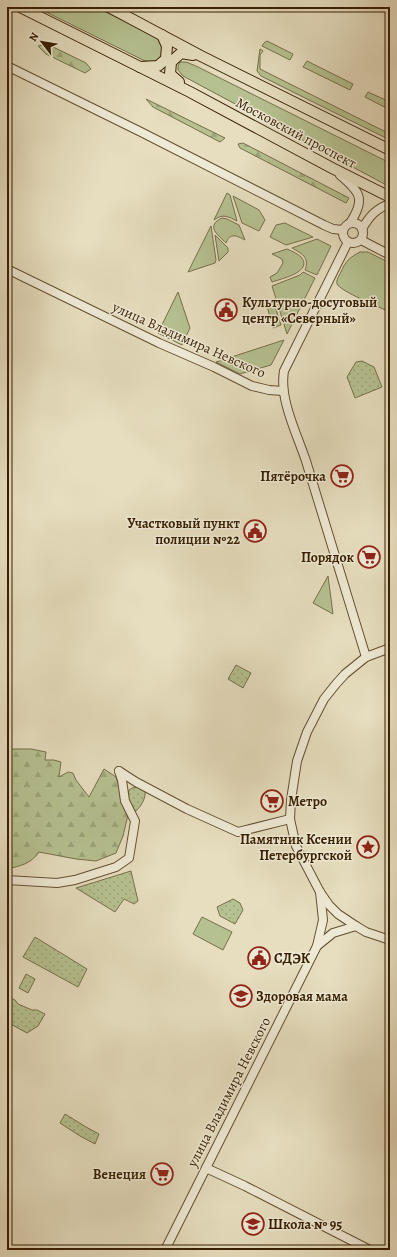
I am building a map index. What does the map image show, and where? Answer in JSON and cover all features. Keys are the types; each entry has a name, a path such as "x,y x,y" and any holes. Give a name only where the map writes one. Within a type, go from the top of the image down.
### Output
{"main road":[{"name":"Московский проспект","path":"20,7 190,92 332,168 390,197"},
{"name":"Московский проспект","path":"109,7 201,56 390,150"},
{"path":"140,67 158,66 166,59 167,46 162,35"},
{"name":"Московский проспект","path":"190,92 170,74 171,62 181,53 201,56"}],"street":[{"path":"7,66 324,225 333,229 343,230"},
{"path":"332,168 354,187 358,194 358,209 350,223 343,230 343,236 348,242 356,243 361,240 363,234 362,229 374,212 390,204"},
{"path":"350,223 356,224 362,229"},
{"path":"361,240 390,255"},
{"path":"348,242 284,370 282,381 283,391 366,657"},
{"name":"улица Владимира Невского","path":"7,269 159,343 214,367 252,386 269,390 283,391"},
{"name":"улица Владимира Невского","path":"390,648 366,657 345,674 324,699 307,732 298,761 291,800 290,819 296,846 320,892 329,904 338,914 366,932 390,940"},
{"path":"7,880 57,883 75,880 116,867 129,858 135,821 125,801 119,771 136,782 188,809 238,832 290,819"},
{"path":"123,788 136,782"},
{"name":"улица Владимира Невского","path":"165,1250 317,946 323,920 320,892"},
{"name":"улица Владимира Невского","path":"317,946 333,933 356,926"},
{"path":"206,1168 245,1186 370,1250"}],"green space":[{"path":"36,7 96,7 158,38 164,46 163,56 155,62 145,61"},
{"path":"267,41 293,54 290,60 262,46"},
{"path":"47,44 86,63 91,69 85,73 46,54 38,46"},
{"path":"260,49 263,51 260,55 260,69 390,134 390,140 261,76 257,71"},
{"path":"307,61 353,84 350,90 303,67"},
{"path":"180,62 186,62 196,66 390,163 390,187 183,76 178,70"},
{"path":"368,92 390,102 390,110 365,97"},
{"path":"146,99 225,138 220,142 153,107"},
{"path":"243,143 349,198 346,203 240,148 238,144"},
{"path":"227,193 230,195 237,221 223,216 214,220"},
{"path":"233,196 259,210 265,220 259,231 242,223"},
{"path":"222,218 239,225 245,240 237,236 232,236 226,243 217,234 214,227 214,224"},
{"path":"285,223 313,237 286,245 270,237 276,225"},
{"path":"211,226 216,260 215,263 188,272"},
{"path":"215,235 228,248 228,252 219,261"},
{"path":"317,239 331,246 317,275 305,270 306,262 304,256 292,248"},
{"path":"287,249 301,257 304,262 303,267 300,271 288,277 272,282 270,277 277,273 283,263 282,259 272,254"},
{"path":"360,252 368,252 388,262 390,266 390,312 345,291 337,284 338,278 346,263"},
{"path":"303,272 315,278 287,334 272,286 300,275"},
{"path":"178,292 190,328 182,345 158,333"},
{"path":"274,303 281,325 273,328 267,306"},
{"path":"284,340 271,365 240,374 216,362"},
{"path":"362,361 374,367 382,387 355,398 347,377 356,362"},
{"path":"328,576 333,614 313,603"},
{"path":"236,665 251,673 243,688 228,679"},
{"path":"7,749 31,749 46,752 45,760 61,762 59,777 68,772 73,773 76,780 89,797 104,769 116,777 128,815 123,836 116,853 96,861 39,852 29,862 7,869"},
{"path":"139,787 145,790 145,796 142,804 136,811 131,807 127,797 129,790"},
{"path":"131,871 138,901 134,904 124,899 115,912 76,888"},
{"path":"233,899 240,903 243,910 235,924 220,916 217,907"},
{"path":"202,917 232,932 223,950 193,934"},
{"path":"35,937 87,969 78,987 23,957"},
{"path":"26,974 35,979 28,993 19,988"},
{"path":"9,997 15,1000 18,1004 45,1014 38,1026 27,1033 7,1022 7,1001"},
{"path":"65,1114 99,1134 95,1144 60,1123"}],"place":[{"name":"Культурно-досуговый центр «Северный»","path":"226,310"},
{"name":"Пятёрочка","path":"342,476"},
{"name":"Участковый пункт полиции №22","path":"255,531"},
{"name":"Порядок","path":"369,557"},
{"name":"Метро","path":"272,801"},
{"name":"Памятник Ксении Петербургской","path":"368,847"},
{"name":"СДЭК","path":"259,958"},
{"name":"Здоровая мама","path":"241,996"},
{"name":"Венеция","path":"162,1174"},
{"name":"Школа № 95","path":"253,1224"}]}
